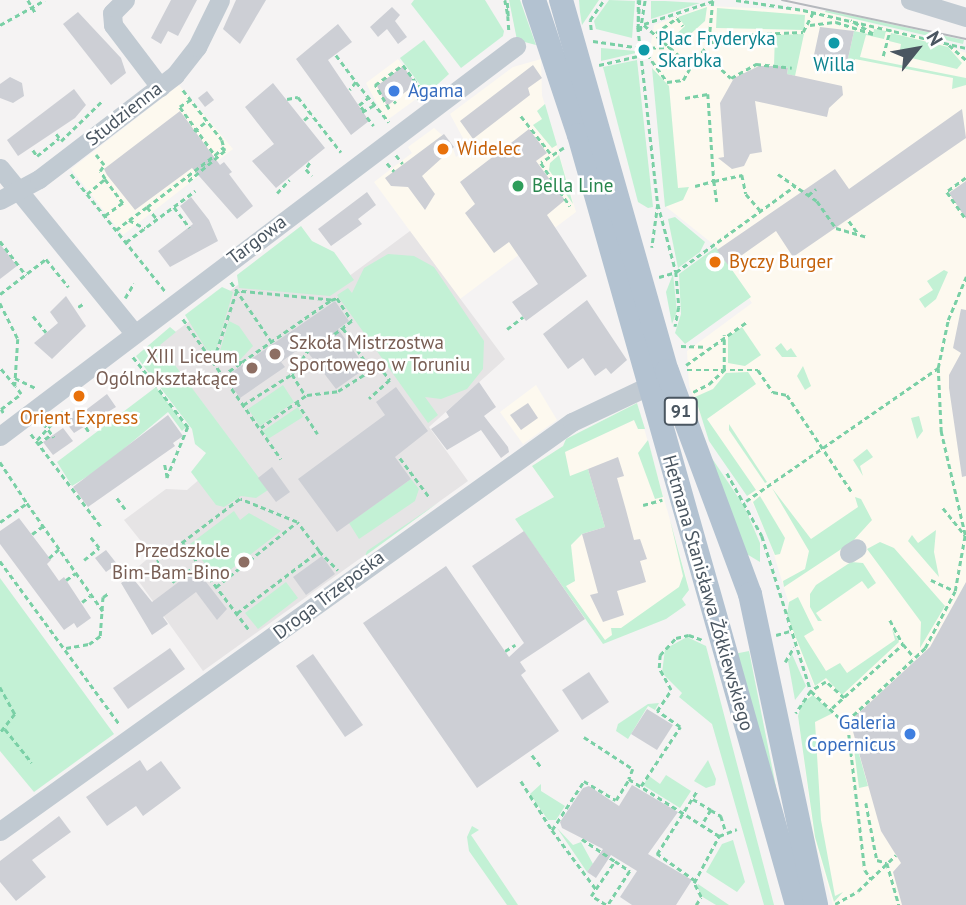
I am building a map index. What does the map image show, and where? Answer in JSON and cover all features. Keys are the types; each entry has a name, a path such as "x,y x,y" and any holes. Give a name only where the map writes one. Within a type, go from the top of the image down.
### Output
{"main road":[{"name":"Hetmana Stanisława Żółkiewskiego","path":"534,0 615,226 659,381 797,905"},
{"name":"Hetmana Stanisława Żółkiewskiego","path":"561,0 586,39 615,226"},
{"name":"Hetmana Stanisława Żółkiewskiego","path":"659,381 750,594 826,904"}],"street":[{"path":"125,0 112,13 113,25 169,86"},
{"name":"Studzienna","path":"0,200 16,188 39,179 169,86 192,55 220,0"},
{"path":"572,0 586,39"},
{"path":"910,0 966,17"},
{"name":"Targowa","path":"0,436 399,132 513,40"},
{"path":"0,168 134,333"},
{"name":"Droga Trzeposka","path":"0,831 572,422 659,381"}],"path":[{"path":"28,0 36,13"},
{"path":"0,19 2,24 45,0"},
{"path":"506,0 513,40"},
{"path":"604,0 590,20 586,39 642,48 670,47"},
{"path":"639,0 642,55 658,204 676,272 679,307 671,338"},
{"path":"640,31 644,24 645,0"},
{"path":"736,0 813,12 966,48"},
{"path":"599,65 647,54 667,82 683,80 709,43 713,1 644,24"},
{"path":"709,43 733,35 803,32 810,25 813,12"},
{"path":"834,17 836,22"},
{"path":"655,34 677,18 683,26"},
{"path":"810,25 836,22 873,34 850,21"},
{"path":"644,24 691,66"},
{"path":"883,56 890,29"},
{"path":"947,43 966,60"},
{"path":"703,52 731,78 756,64 792,68"},
{"path":"335,55 373,105 399,132"},
{"path":"337,71 343,65"},
{"path":"389,109 375,85 403,65 428,98"},
{"path":"351,90 356,82"},
{"path":"169,86 191,100 224,148"},
{"path":"412,88 421,102"},
{"path":"685,98 708,94 717,202"},
{"path":"287,99 298,97 341,152"},
{"path":"368,98 359,105 363,112 373,105"},
{"path":"191,100 180,107 215,155"},
{"path":"304,120 311,114"},
{"path":"521,116 552,156"},
{"path":"367,117 374,126"},
{"path":"195,130 207,121"},
{"path":"33,150 37,156 59,138 55,133"},
{"path":"116,230 224,148"},
{"path":"188,182 221,156 224,148"},
{"path":"564,148 540,164 570,206"},
{"path":"93,150 104,165 100,171 104,179 123,203 105,216"},
{"path":"395,153 403,164"},
{"path":"385,161 394,171"},
{"path":"310,163 306,169 312,176"},
{"path":"67,169 166,292"},
{"path":"778,174 808,195 836,228 867,237"},
{"path":"695,186 742,175 746,194 761,210"},
{"path":"966,178 947,192 966,219"},
{"path":"88,194 104,179"},
{"path":"277,193 289,180"},
{"path":"656,277 676,272 795,186"},
{"path":"808,195 816,189"},
{"path":"126,242 195,191"},
{"path":"650,255 658,204"},
{"path":"174,206 190,228"},
{"path":"147,207 157,219"},
{"path":"129,220 145,228"},
{"path":"849,221 857,232"},
{"path":"0,240 26,275"},
{"path":"0,294 46,259 69,286"},
{"path":"225,274 273,342"},
{"path":"846,722 925,648 955,591 965,536 941,432 937,368 948,320 966,277"},
{"path":"121,304 134,283"},
{"path":"237,291 331,300"},
{"path":"214,363 237,291"},
{"path":"222,376 337,298 352,321 334,334"},
{"path":"0,303 18,339 15,386"},
{"path":"78,307 83,304"},
{"path":"183,314 184,323 281,459"},
{"path":"33,316 46,332"},
{"path":"507,330 523,317"},
{"path":"748,321 705,347 681,370 758,370 773,392 787,395 852,492"},
{"path":"343,328 371,370"},
{"path":"689,393 709,384 724,370 724,335"},
{"path":"673,345 705,347"},
{"path":"243,405 292,374 310,348"},
{"path":"131,354 188,427 167,478 164,462"},
{"path":"214,363 242,362"},
{"path":"260,429 306,396 338,391 378,365 390,380 369,399"},
{"path":"0,368 21,394 0,408 5,416"},
{"path":"746,501 937,368"},
{"path":"292,374 306,396"},
{"path":"15,378 40,390"},
{"path":"150,386 155,383"},
{"path":"297,402 318,433"},
{"path":"37,442 64,407 70,415"},
{"path":"37,442 53,435 42,421"},
{"path":"86,427 89,432"},
{"path":"29,431 102,528"},
{"path":"400,458 430,498"},
{"path":"0,462 103,611"},
{"path":"117,498 126,510"},
{"path":"199,564 172,582 157,562 240,499 297,522 319,551 343,575"},
{"path":"643,505 668,499"},
{"path":"0,522 27,503"},
{"path":"943,508 965,536"},
{"path":"216,587 297,522"},
{"path":"32,534 43,526"},
{"path":"84,560 99,548 90,537"},
{"path":"183,543 255,637"},
{"path":"49,558 59,549"},
{"path":"237,613 319,551"},
{"path":"770,558 794,647 785,661 788,674"},
{"path":"0,561 130,739"},
{"path":"66,580 76,572"},
{"path":"931,580 955,591"},
{"path":"64,648 78,648 100,636 103,597 109,593"},
{"path":"82,601 92,595"},
{"path":"890,620 903,645 915,657"},
{"path":"641,786 680,727 657,711 671,690 659,668 660,655 666,644 689,635 711,647"},
{"path":"505,651 515,645"},
{"path":"832,708 903,645"},
{"path":"844,698 826,682 811,691 846,722 865,870 871,879"},
{"path":"0,687 15,714 0,733"},
{"path":"793,702 796,715"},
{"path":"5,729 32,764"},
{"path":"552,830 584,781 616,800 633,769 584,737"},
{"path":"532,755 541,767"},
{"path":"629,779 719,836"},
{"path":"521,781 552,830 596,889"},
{"path":"696,905 701,897 695,881 657,854 697,791"},
{"path":"692,799 721,816 727,833"},
{"path":"866,803 877,860 887,863"},
{"path":"702,825 711,810"},
{"path":"557,823 563,827"},
{"path":"695,881 719,836 737,829"},
{"path":"582,839 630,871 607,905 591,896 615,862"},
{"path":"826,904 871,879 896,855"},
{"path":"887,863 899,905"}],"shaded area":[{"path":"706,6 822,11 924,37 966,53 966,905 833,905 814,837 798,716 814,686 791,631 788,601 772,548 754,506 710,439 689,386 687,351 752,303 713,244 665,206 651,43 654,25"},
{"path":"398,59 423,94 386,121 366,83"},
{"path":"541,59 542,95 576,212 460,299 374,182 412,153 408,147 434,128 451,143 456,157 473,145 464,140 450,114 513,67"},
{"path":"179,85 233,149 123,235 71,169"},
{"path":"410,231 505,359 429,427 468,481 203,671 132,572 152,555 124,520 166,489 187,490 236,448 159,344 293,244 329,291"},
{"path":"536,385 557,420 523,444 500,412"},
{"path":"637,403 688,584 603,644 515,519 554,497 532,466 563,446 566,439"}],"green space":[{"path":"414,0 485,0 504,31 503,36 461,68 411,4"},
{"path":"509,0 520,0 536,45 517,40"},
{"path":"579,0 599,0 582,25 580,12"},
{"path":"609,0 635,1 632,38 596,29 594,21"},
{"path":"651,1 665,1 700,3 651,19"},
{"path":"707,7 705,21 676,47 670,40 685,26 678,17"},
{"path":"717,8 805,15 804,30 716,28"},
{"path":"826,10 964,40 963,44 825,12"},
{"path":"874,29 886,31 884,39 866,35 860,57 966,78 966,85 952,89 953,78 855,59 853,67 847,63 854,31 873,35"},
{"path":"891,33 948,47 962,63 957,69 899,55 901,44 889,41"},
{"path":"804,34 795,76 787,74 788,68 774,65 775,35"},
{"path":"424,40 449,74 427,94 400,58"},
{"path":"601,48 636,51 636,53 601,61"},
{"path":"637,60 653,207 648,208 638,202 603,67"},
{"path":"652,68 669,86 678,188 689,187 683,200 665,207"},
{"path":"545,104 557,145 552,148 533,125 542,119 537,111"},
{"path":"559,155 573,204 549,170 550,163"},
{"path":"675,217 705,242 700,252 678,268 668,219"},
{"path":"301,226 312,241 334,252 354,280 330,296 239,288 237,275"},
{"path":"716,247 751,297 685,344 675,333 681,314 679,274"},
{"path":"388,254 414,256 434,267 484,341 483,369 467,389 441,399 425,397 438,415 428,423 337,295 348,288 352,293 364,268"},
{"path":"944,270 948,272 936,299 925,308 919,299 933,290 927,281"},
{"path":"673,274 677,311 672,324 666,292"},
{"path":"222,287 233,292 213,360 185,315"},
{"path":"229,321 239,326 253,346 239,361 218,357"},
{"path":"170,327 176,332 160,345 268,490 256,498 241,496 224,507 216,505 191,472 206,453 195,444 192,429 136,356"},
{"path":"742,327 761,355 745,366 728,363 728,337"},
{"path":"781,343 787,351 791,348 797,357 782,357 775,348"},
{"path":"803,366 811,386 805,390 797,376"},
{"path":"748,372 756,384 707,419 756,490 747,496 709,441 695,397 713,389 726,373"},
{"path":"283,385 294,402 260,426 248,409"},
{"path":"156,387 186,427 182,431 168,412 101,468 72,486 57,462"},
{"path":"637,403 645,429 638,429 634,420 565,452 570,476 588,469 605,527 582,534 571,545 575,581 566,586 605,640 612,635 611,628 621,628 679,587 683,576 670,520 689,590 682,599 686,605 666,619 603,644 515,519 554,497 532,466 563,446 566,439"},
{"path":"298,407 303,417 268,439 263,431"},
{"path":"919,416 923,431 917,439 911,418"},
{"path":"729,424 767,482 765,483 729,430"},
{"path":"648,440 663,497 655,499 638,453"},
{"path":"705,448 744,506 760,543 760,562 745,553"},
{"path":"867,449 873,457 860,466 863,476 853,460"},
{"path":"411,479 419,489 415,501 359,539 349,523"},
{"path":"772,488 811,539 858,507 855,497 861,499 872,520 852,542 784,587 783,581 805,569 809,551"},
{"path":"760,496 785,538 780,554 775,555 753,502"},
{"path":"439,502 365,556 367,551"},
{"path":"234,511 240,520 249,513 281,531 217,580 190,544"},
{"path":"936,530 934,552 939,577 908,541 912,535 918,543"},
{"path":"880,542 894,548 945,606 920,648 921,622 867,549"},
{"path":"851,562 863,563 876,583 868,589 862,581 816,613 822,621 818,621 810,607 810,594 816,585"},
{"path":"0,578 114,734 34,792 0,751"},
{"path":"286,582 298,598 258,629 245,613"},
{"path":"798,597 814,630 804,636 826,671 840,663 847,673 895,640 892,629 899,642 842,695 826,678 815,686 787,615 789,602"},
{"path":"687,637 706,646 774,905 764,905 712,724 679,697 682,693 662,673 665,649"},
{"path":"749,651 778,797 734,654"},
{"path":"792,654 806,686 795,700 788,661"},
{"path":"813,695 833,713 815,722 821,820 835,896 843,892 834,902 815,837 798,716 802,703"},
{"path":"659,703 655,710 648,706 628,739 616,731 618,724 648,704"},
{"path":"857,747 868,786 859,788 854,749"},
{"path":"708,760 716,779 715,785 706,788 694,781"},
{"path":"666,775 691,791 680,808 643,785 649,776 660,784"},
{"path":"541,784 541,791 565,806 556,820 548,820 530,794"},
{"path":"472,826 479,830 471,835 518,905 507,905 469,851 467,837"},
{"path":"557,828 573,845 581,842 593,864 587,872"},
{"path":"733,840 745,882 737,892 706,872 722,844"},
{"path":"698,884 729,905 716,905 701,896"}],"building":[{"path":"171,0 197,0 178,36 168,31 161,44 151,38"},
{"path":"236,0 266,0 240,44 223,29"},
{"path":"392,7 400,15 395,21 407,37 398,44 387,29 378,37 370,27"},
{"path":"78,12 121,58 126,73 111,85 63,24"},
{"path":"338,24 352,42 328,60 369,121 351,135 296,59"},
{"name":"Willa","path":"820,27 854,31 847,63 814,55"},
{"path":"533,65 542,78 528,88 530,95 473,139 460,121"},
{"path":"403,66 416,84 387,106 377,86"},
{"path":"759,66 788,68 787,74 842,86 843,95 829,108 827,117 755,101 762,152 750,154 744,166 732,169 718,158 724,157 720,103 734,78"},
{"path":"10,77 22,83 24,96 13,103 0,98 0,84"},
{"path":"273,83 325,148 276,188 252,161 274,144 245,107"},
{"path":"74,89 86,105 75,118 18,156 7,140"},
{"path":"207,91 214,100 205,107 198,98"},
{"path":"962,109 966,138 793,257 776,231 728,265 717,250 835,169 849,189"},
{"path":"180,111 220,165 224,162 232,172 229,174 253,206 237,219 192,168 135,210 107,175 104,169"},
{"path":"529,129 547,153 536,161 565,200 547,215 587,276 526,321 512,302 538,284 509,242 494,253 465,213 475,204 460,182"},
{"path":"444,134 454,147 422,176 435,194 425,210 408,187 391,186 385,178"},
{"path":"966,181 966,219 949,193"},
{"path":"367,192 376,205 358,219 362,224 331,246 318,229"},
{"path":"191,197 209,220 218,241 170,267 158,251 193,224 180,206"},
{"path":"0,244 17,266 0,279"},
{"path":"66,296 86,326 52,359 34,343 58,323 50,312"},
{"path":"587,300 627,360 611,374 606,368 595,376 583,358 568,369 543,334"},
{"path":"335,301 349,321 338,329 366,368 336,389 303,346 281,362 285,367 240,398 225,377"},
{"path":"961,309 966,310 966,476 962,477 949,388 949,375 961,353 953,348"},
{"path":"479,382 496,407 484,416 508,447 509,452 501,458 481,430 447,450 431,429 449,417 446,412"},
{"path":"396,387 428,431 395,457 411,479 337,532 298,479 385,415 376,402"},
{"path":"107,394 116,407 74,433 63,419 78,408 82,413"},
{"path":"528,403 538,418 521,430 510,415"},
{"path":"168,415 183,436 173,443 175,446 88,507 73,487"},
{"path":"63,428 73,441 53,455 43,442"},
{"path":"618,457 624,476 617,478 634,540 640,539 647,559 640,561 646,582 617,591 624,615 603,622 590,595 598,593 582,534 605,527 588,469"},
{"path":"272,467 290,492 276,502 258,478"},
{"path":"19,518 51,560 47,564 59,581 64,577 91,618 77,628 74,623 64,630 0,544 0,531"},
{"path":"524,531 585,619 520,662 526,671 521,675 559,731 477,788 363,623 446,566 509,657 524,643 472,566"},
{"path":"106,550 117,564 106,572 95,558"},
{"path":"322,556 335,574 306,595 293,577"},
{"path":"196,569 227,609 217,620 196,592 163,617 168,624 152,635 121,583 131,576 152,602"},
{"name":"Galeria Copernicus","path":"966,582 966,905 902,905 893,872 901,863 881,831 850,721 930,647"},
{"path":"170,648 185,669 128,709 113,688"},
{"path":"313,654 363,725 345,737 296,666"},
{"path":"589,672 609,702 582,720 562,690"},
{"path":"647,709 673,725 657,750 631,734"},
{"path":"140,760 147,771 161,761 181,788 143,816 136,806 107,826 86,797"},
{"path":"632,785 678,812 648,854 692,880 676,905 632,905 620,897 637,871 611,855 596,878 587,872 603,849 562,828 560,822 583,788 589,786 619,806"},
{"path":"59,816 71,832 32,860 46,877 16,901 0,882 0,861"}],"tram line":[{"path":"782,0 966,39"}],"place":[{"name":"Willa","path":"834,43"},
{"name":"Plac Fryderyka Skarbka","path":"644,50"},
{"name":"Agama","path":"394,91"},
{"name":"Widelec","path":"443,149"},
{"name":"Bella Line","path":"518,186"},
{"name":"Byczy Burger","path":"715,262"},
{"name":"Szkoła Mistrzostwa Sportowego w Toruniu","path":"275,354"},
{"name":"XIII Liceum Ogólnokształcące","path":"252,368"},
{"name":"Orient Express","path":"79,396"},
{"name":"Przedszkole Bim-Bam-Bino","path":"244,562"},
{"name":"Galeria Copernicus","path":"910,734"}]}
